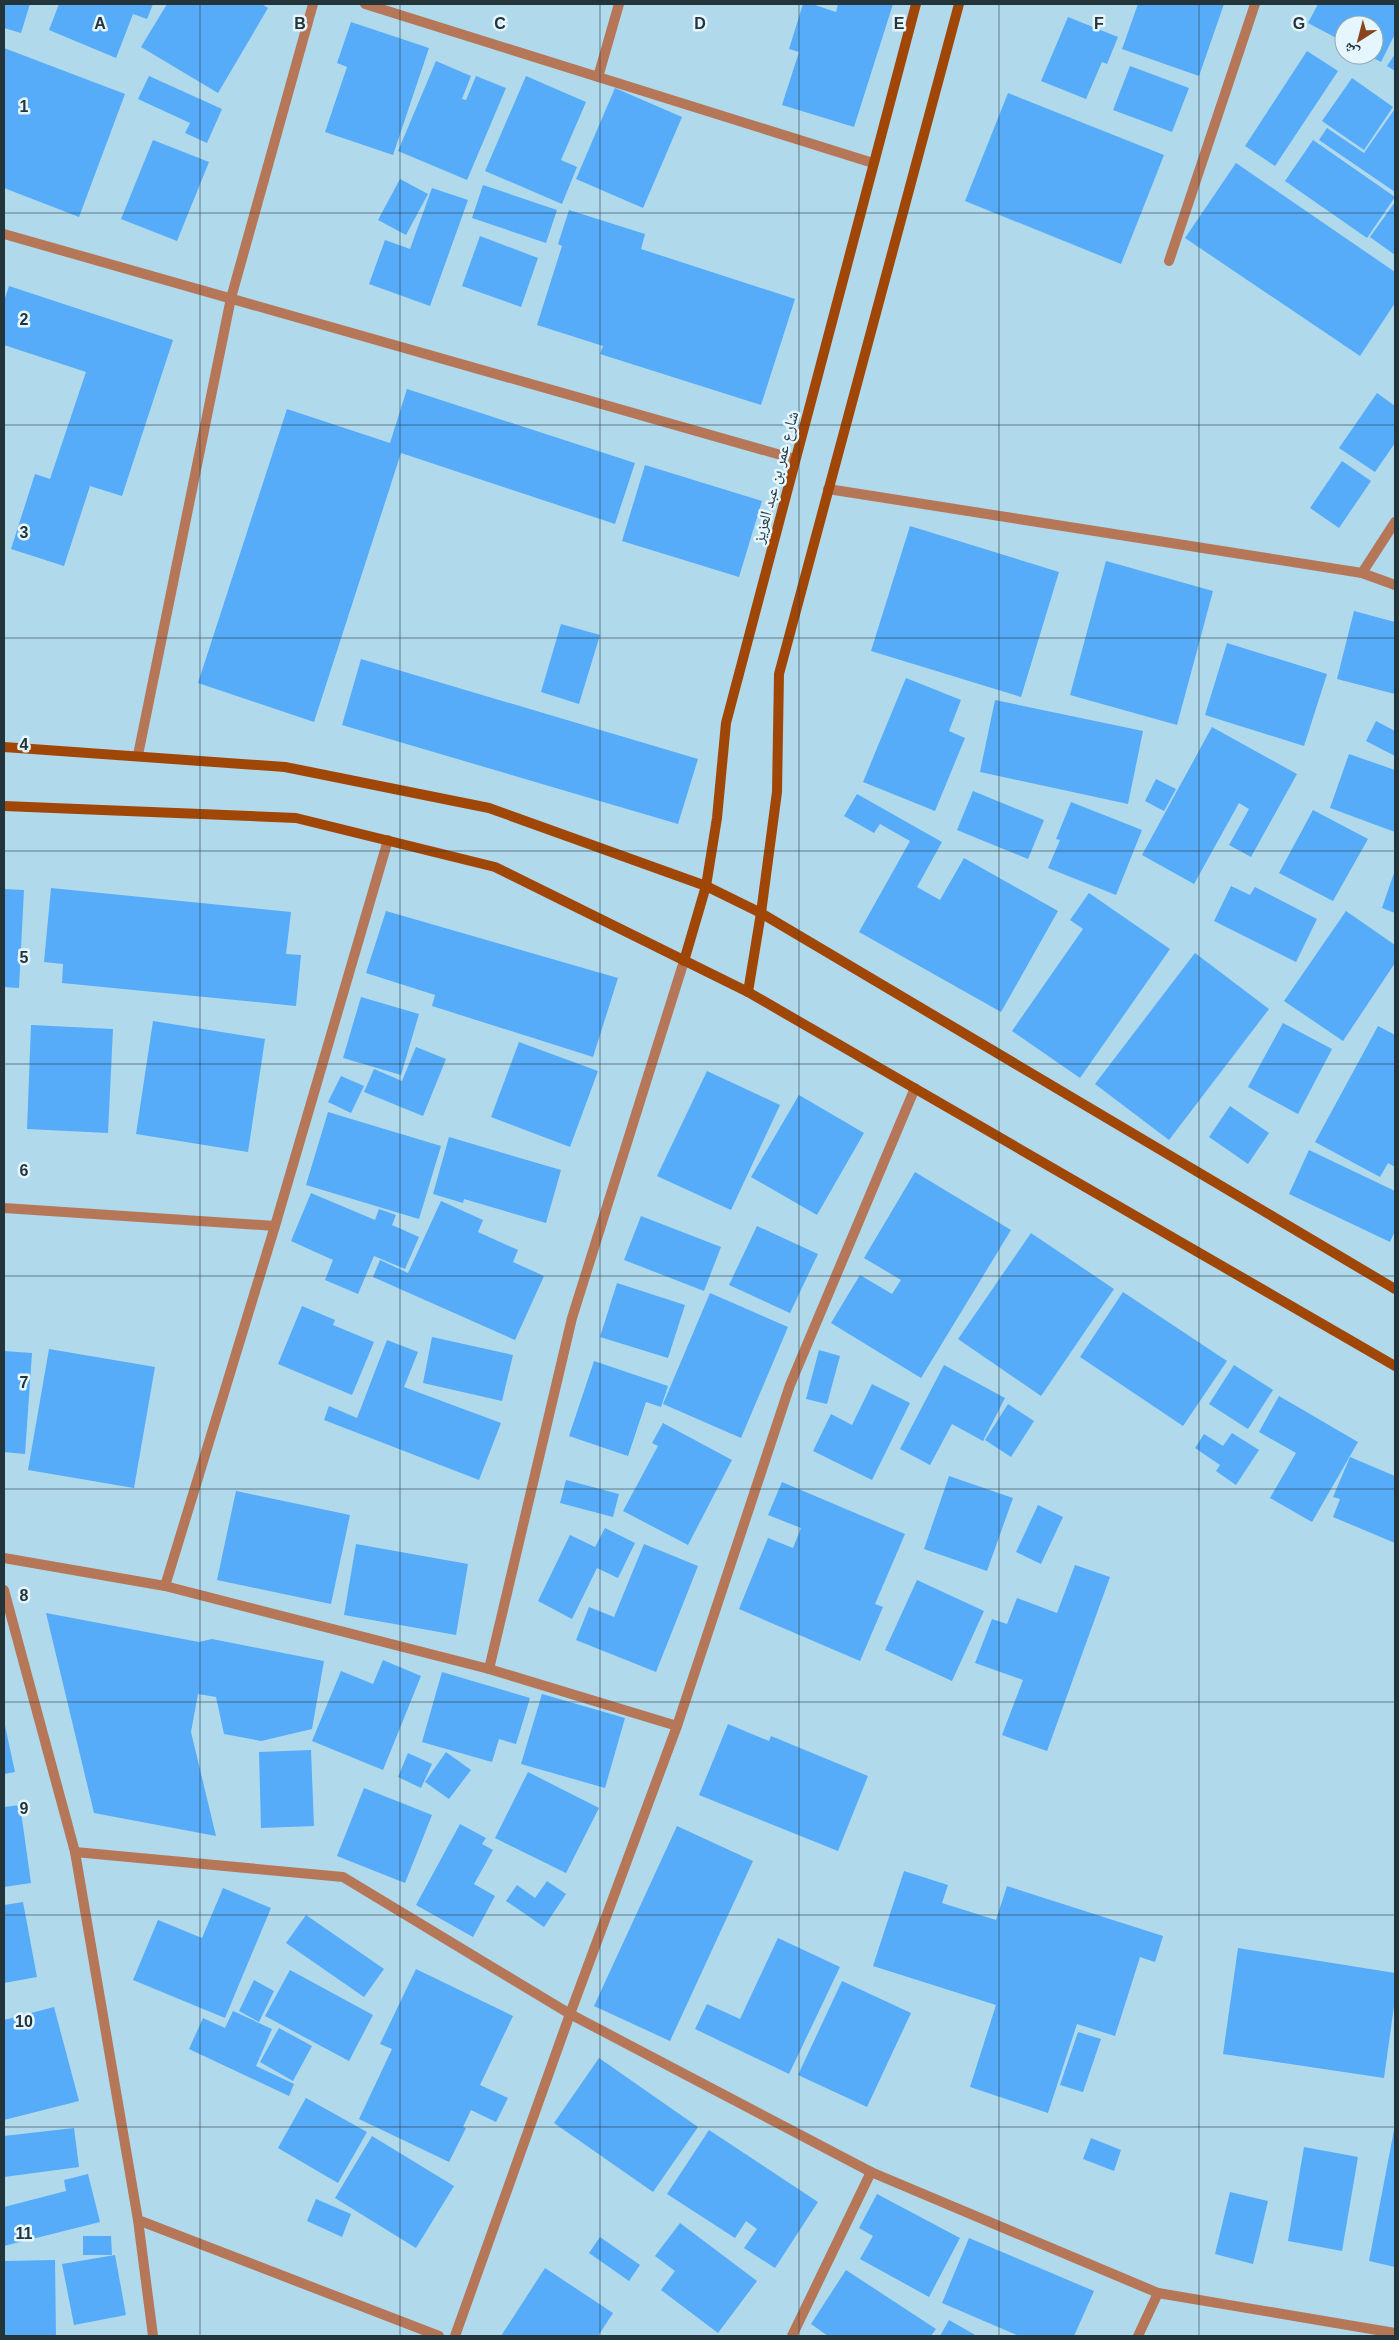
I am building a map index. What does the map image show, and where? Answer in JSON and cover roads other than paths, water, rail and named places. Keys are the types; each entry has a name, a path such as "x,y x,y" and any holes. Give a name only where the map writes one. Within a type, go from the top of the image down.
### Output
{"main road":[{"name":"شارع عمر بن عبد العزيز","path":"684,961 706,886 717,818 726,723 916,4"},
{"path":"748,992 762,913 777,792 779,674 959,4"},
{"path":"4,747 285,768 489,808 706,886 762,913 1395,1288"},
{"path":"4,806 296,818 495,867 748,992 1395,1366"}],"street":[{"path":"138,756 231,298 313,4"},
{"path":"364,4 873,163"},
{"path":"598,77 619,4"},
{"path":"1169,261 1255,4"},
{"path":"4,234 795,459"},
{"path":"828,489 1362,573 1395,585"},
{"path":"1362,573 1395,522"},
{"path":"165,1586 275,1226 388,840"},
{"path":"489,1669 572,1318 684,961"},
{"path":"455,2336 570,2014 677,1726 790,1385 915,1088"},
{"path":"4,1208 275,1226"},
{"path":"4,1558 165,1586 489,1669 677,1726"},
{"path":"4,1590 75,1852 138,2220 153,2336"},
{"path":"75,1852 343,1877 570,2014 871,2172 1158,2293 1395,2333"},
{"path":"792,2336 871,2172"},
{"path":"138,2220 439,2336"},
{"path":"1138,2336 1158,2293"}]}
